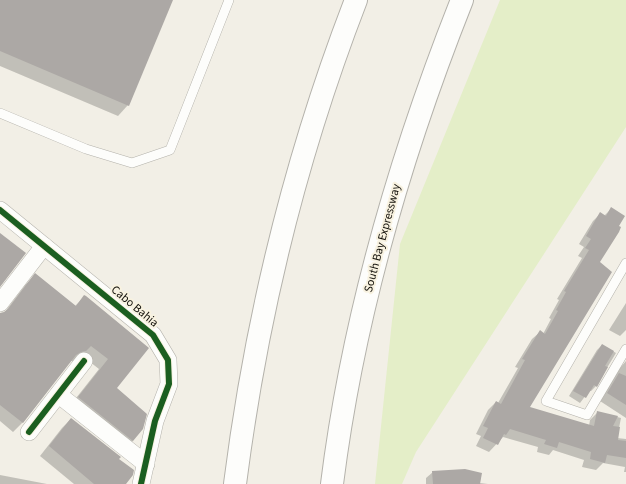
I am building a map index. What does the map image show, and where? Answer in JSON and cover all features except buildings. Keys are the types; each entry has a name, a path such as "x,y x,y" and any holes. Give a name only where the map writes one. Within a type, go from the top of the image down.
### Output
{"highway":[{"path":"235,484 238,458 259,338 284,229 314,120 356,0"},
{"name":"South Bay Expressway","path":"333,480 353,356 364,304 381,237 424,98 462,0"},
{"path":"228,484 238,458"}],"street":[{"name":"Cabo Bahia","path":"0,210 153,335 168,360 169,384 155,420 141,484"},
{"path":"0,302 44,246"},
{"path":"29,432 84,362"},
{"path":"59,395 146,464"}],"lane":[{"path":"0,113 86,149 132,163 170,150 229,0"},
{"path":"626,263 546,400 587,415 626,349"}],"green space":[{"path":"500,0 626,0 626,127 416,452 402,484 375,484 400,244"}],"cycle path":[{"path":"0,210 153,335 168,360 169,384 155,421 141,484"},
{"path":"29,432 84,361"}]}
